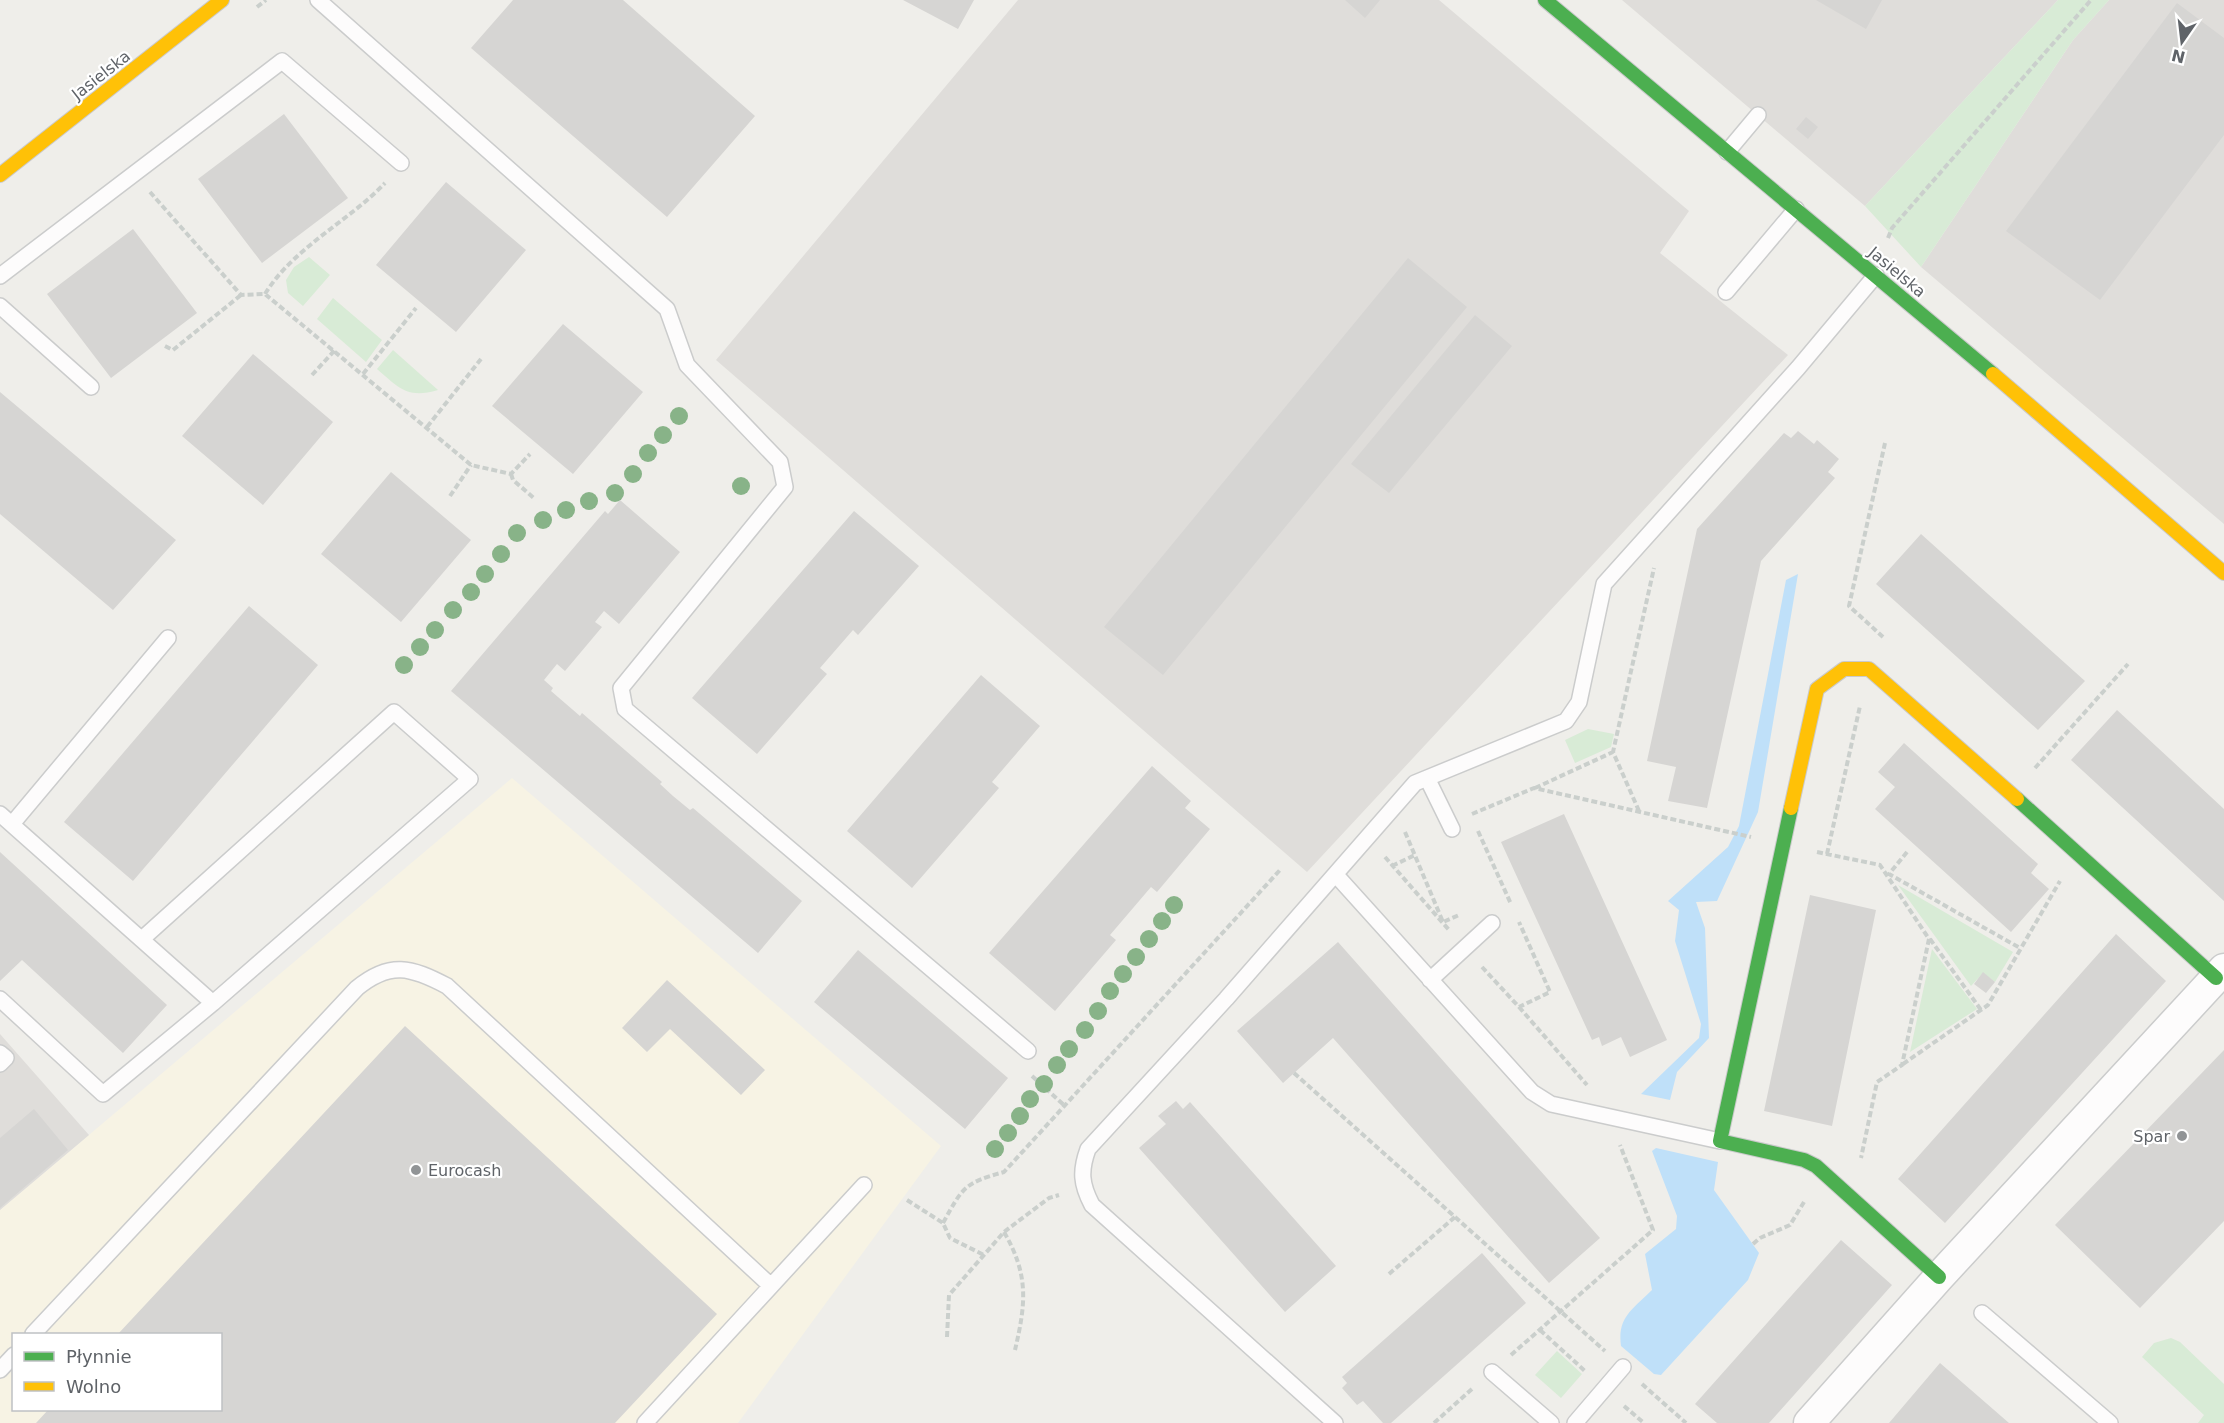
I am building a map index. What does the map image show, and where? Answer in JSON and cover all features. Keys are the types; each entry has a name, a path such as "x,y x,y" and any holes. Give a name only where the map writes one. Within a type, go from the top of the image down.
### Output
{"street":[{"name":"Jasielska","path":"0,175 222,0"},
{"name":"Jasielska","path":"1545,0 1873,272 2224,573"},
{"path":"1809,1423 2220,973 2082,856 1869,669 1844,669 1817,689 1720,1141 1804,1160 1823,1171 1940,1277"}],"lane":[{"path":"318,0 667,309 687,365 780,462 785,487 621,688 625,709 1028,1051"},
{"path":"0,276 282,61 401,163"},
{"path":"1727,152 1758,115"},
{"path":"1726,292 1796,209"},
{"path":"1335,1423 1092,1204 1083,1187 1081,1167 1088,1149 1370,837 1415,783 1566,722 1579,702 1604,584 1798,368 1873,272"},
{"path":"0,306 92,387"},
{"path":"168,638 6,819 213,1003"},
{"path":"0,999 103,1094 213,1003 470,779 394,712 142,939"},
{"path":"1427,778 1452,830"},
{"path":"1336,875 1532,1092 1551,1104 1720,1141"},
{"path":"1430,980 1492,923"},
{"path":"35,1333 357,988 373,975 389,970 408,970 425,974 447,986 771,1286"},
{"path":"0,1053 6,1058 0,1064"},
{"path":"645,1423 864,1185"},
{"path":"1982,1313 2110,1423"},
{"path":"0,1370 12,1358"},
{"path":"1575,1423 1623,1367"},
{"path":"1492,1372 1551,1423"}],"path":[{"path":"1873,272 1881,259 1892,228 2091,0"},
{"path":"265,294 275,278 319,239 366,203 401,163"},
{"path":"134,173 241,295"},
{"path":"165,346 173,350 241,295 265,294 471,465 511,474"},
{"path":"363,374 416,308"},
{"path":"312,375 335,350"},
{"path":"427,428 481,359"},
{"path":"1885,443 1849,606 1893,645"},
{"path":"511,474 530,454"},
{"path":"450,496 471,465"},
{"path":"511,474 513,480 535,499"},
{"path":"1639,812 1613,752 1655,565"},
{"path":"1827,854 1869,669 1884,637"},
{"path":"2041,778 2032,770 2128,664"},
{"path":"1511,905 1471,814 1613,752"},
{"path":"1534,788 1880,865 1889,874 1929,939 1982,1010"},
{"path":"1404,831 1443,922"},
{"path":"1370,837 1392,866 1594,1093"},
{"path":"1889,874 1907,852"},
{"path":"1392,866 1415,855"},
{"path":"1845,1189 1857,1175 1876,1082 1988,1005 2055,887 2082,856"},
{"path":"943,1223 960,1191 975,1180 1004,1172 1280,870"},
{"path":"1889,874 2020,948"},
{"path":"1516,916 1550,993 1519,1007"},
{"path":"1902,1065 1929,939"},
{"path":"1028,1051 1031,1075 1065,1106"},
{"path":"1294,1073 1686,1423"},
{"path":"1434,1423 1653,1230 1616,1136 1620,1119"},
{"path":"1753,1244 1760,1238 1790,1225 1823,1171"},
{"path":"947,1337 949,1295 1004,1232 1049,1198 1083,1187"},
{"path":"907,1200 943,1223 950,1238 984,1255"},
{"path":"1389,1274 1455,1217"},
{"path":"1004,1232 1023,1273 1023,1316 1015,1350"}],"shaded area":[{"path":"1018,0 1439,0 1689,211 1660,253 1788,355 1307,872 716,360"},
{"path":"1622,0 2058,0 1865,206"},
{"path":"2109,0 2224,0 2224,524 1921,267 2073,40"},
{"path":"512,778 941,1146 738,1423 0,1423 0,1210"},
{"path":"0,1034 89,1135 0,1210"}],"green space":[{"path":"2058,0 2109,0 2073,40 1921,267 1865,206"},
{"path":"309,257 330,275 303,306 288,293 286,280 294,267"},
{"path":"333,298 382,340 366,362 317,319"},
{"path":"393,350 438,390 411,392 391,382 377,369"},
{"path":"1588,729 1614,734 1611,747 1575,763 1565,740"},
{"path":"1898,885 2013,952 1995,982 1983,973 1971,986"},
{"path":"1932,949 1977,1009 1910,1052"},
{"path":"2171,1338 2180,1342 2224,1384 2224,1423 2198,1423 2204,1415 2142,1357 2154,1343"},
{"path":"1557,1351 1582,1374 1561,1398 1535,1375"}],"water":[{"path":"1798,574 1758,812 1717,901 1696,902 1705,928 1709,1038 1677,1072 1670,1100 1641,1094 1699,1038 1701,1024 1675,941 1679,910 1668,901 1728,847 1739,826 1786,580"},
{"path":"1656,1148 1718,1162 1714,1190 1759,1253 1748,1280 1661,1375 1654,1374 1621,1346 1620,1336 1628,1314 1652,1290 1645,1254 1676,1229 1677,1216 1652,1151"}],"building":[{"path":"513,0 623,0 755,116 667,217 471,48"},
{"path":"903,0 974,0 958,29"},
{"path":"1345,0 1380,0 1365,18"},
{"path":"1816,0 1882,0 1866,29"},
{"path":"2177,3 2224,38 2224,135 2100,300 2006,231"},
{"path":"284,114 348,198 262,263 198,179"},
{"path":"1806,117 1818,127 1808,139 1796,129"},
{"path":"446,182 526,250 456,332 376,265"},
{"path":"133,229 197,313 111,378 47,294"},
{"path":"1408,258 1467,307 1163,675 1104,627"},
{"path":"1475,315 1512,346 1389,493 1351,464"},
{"path":"563,324 643,392 573,474 492,406"},
{"path":"253,354 333,422 263,505 182,436"},
{"path":"0,392 176,540 113,610 0,514"},
{"path":"1798,431 1814,444 1817,440 1839,459 1828,472 1835,478 1761,561 1707,808 1668,801 1676,767 1647,761 1697,529 1784,433 1791,438"},
{"path":"391,472 471,540 401,622 321,554"},
{"path":"620,500 680,552 619,624 604,611 595,622 602,627 565,671 557,664 544,680 553,688 551,691 580,716 582,713 662,782 660,784 673,796 690,810 693,808 802,901 758,953 451,691 605,511 608,514"},
{"path":"854,511 919,566 858,635 853,630 820,668 827,674 757,754 692,698"},
{"path":"1921,534 2085,681 2038,730 1876,584"},
{"path":"249,606 318,665 133,881 64,822"},
{"path":"981,675 1040,726 992,782 999,788 912,888 847,831"},
{"path":"2117,710 2224,809 2224,901 2071,760"},
{"path":"1904,743 2038,864 2031,873 2049,889 2011,932 1875,809 1895,787 1878,772"},
{"path":"1152,766 1191,801 1185,808 1210,829 1157,892 1151,887 1110,935 1116,940 1055,1011 989,953"},
{"path":"1564,814 1667,1040 1630,1057 1621,1037 1602,1046 1599,1037 1592,1040 1501,842"},
{"path":"0,852 167,1005 123,1053 22,960 0,981"},
{"path":"1810,895 1876,910 1832,1126 1764,1111"},
{"path":"2116,934 2166,981 1945,1223 1898,1179"},
{"path":"1338,942 1600,1238 1549,1283 1333,1038 1283,1083 1237,1031"},
{"path":"858,950 1008,1078 965,1129 814,1002"},
{"path":"1983,972 1995,982 1986,993 1974,984"},
{"path":"667,980 765,1070 741,1095 670,1029 647,1052 622,1028"},
{"name":"Eurocash","path":"405,1026 717,1314 615,1423 36,1423 47,1411 222,1411 222,1333 119,1333"},
{"name":"Spar","path":"2224,1050 2224,1221 2140,1308 2055,1225"},
{"path":"1176,1101 1183,1109 1190,1102 1336,1266 1285,1312 1139,1148 1166,1124 1158,1116"},
{"path":"34,1109 68,1150 0,1208 0,1138"},
{"path":"1841,1240 1892,1285 1769,1423 1717,1423 1695,1404"},
{"path":"1482,1253 1526,1303 1391,1423 1383,1423 1363,1401 1357,1405 1342,1388 1347,1383 1342,1377"},
{"path":"1940,1363 2009,1423 1889,1423"}],"traffic: fast":[{"path":"1545,0 1993,374"},
{"path":"2017,799 2216,978"},
{"path":"1791,808 1720,1141 1804,1160 1816,1166 1939,1277"}],"traffic: slow":[{"path":"0,175 222,0"},
{"path":"1993,374 2224,573"},
{"path":"1791,808 1817,689 1844,669 1869,669 2017,799"}],"place":[{"name":"Spar","path":"2182,1136"},
{"name":"Eurocash","path":"416,1170"}]}
